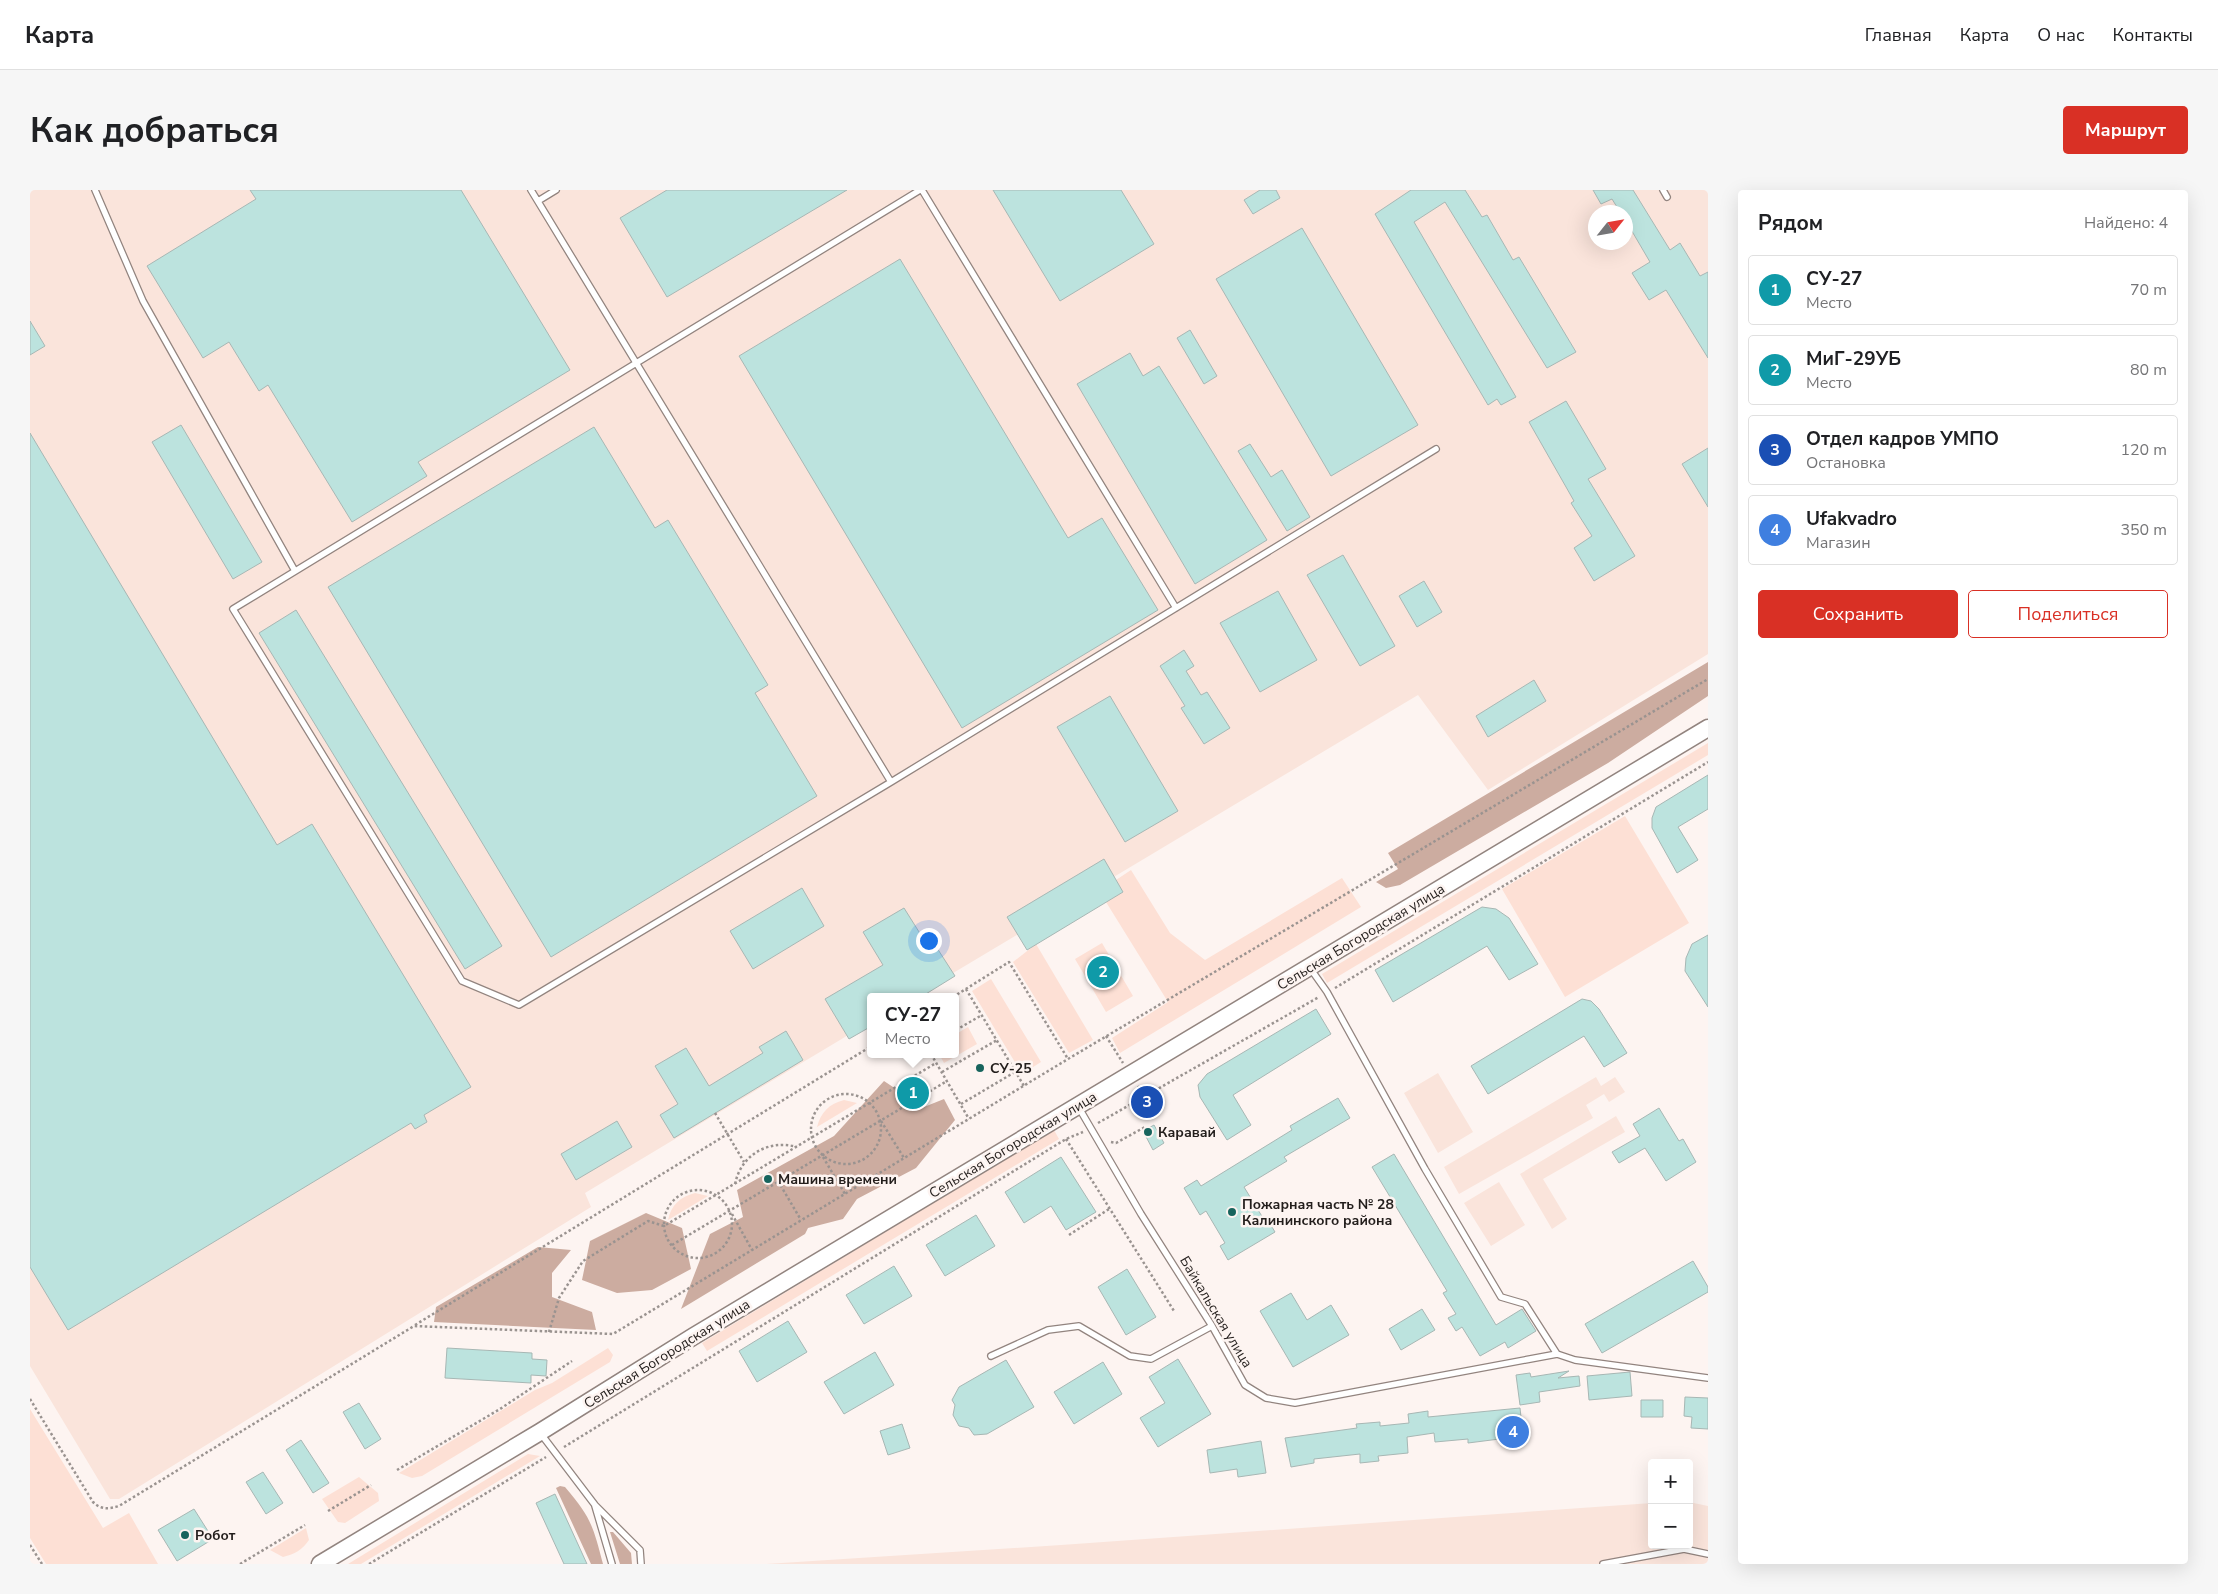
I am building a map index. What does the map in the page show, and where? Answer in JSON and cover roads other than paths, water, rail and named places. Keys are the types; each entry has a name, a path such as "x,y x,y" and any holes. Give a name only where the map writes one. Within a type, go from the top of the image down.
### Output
{"main road":[{"name":"Сельская Богородская улица","path":"320,1564 540,1432 694,1336 1708,728"}],"lane":[{"path":"95,190 143,301 295,570"},
{"path":"531,190 891,782"},
{"path":"538,201 556,190"},
{"path":"1176,608 921,190 233,609 462,981 519,1005 891,782 1176,608 1436,449"},
{"path":"1663,190 1667,197"},
{"path":"1310,968 1327,992 1425,1169 1501,1297 1526,1304 1558,1354 1575,1360 1708,1378"},
{"name":"Байкальская улица","path":"1078,1106 1142,1214 1212,1326 1245,1385 1266,1398 1295,1403 1558,1354"},
{"path":"991,1356 1048,1330 1079,1326 1130,1356 1151,1359 1212,1326"},
{"path":"540,1432 594,1505 640,1550 641,1564"},
{"path":"594,1505 612,1564"},
{"path":"1603,1564 1684,1549 1708,1554"}],"place":[{"name":"МиГ-29УБ","path":"1103,972"},
{"name":"СУ-25","path":"980,1068"},
{"name":"СУ-27","path":"913,1093"},
{"name":"Отдел кадров УМПО","path":"1147,1102"},
{"name":"Каравай","path":"1148,1132"},
{"name":"Машина времени","path":"768,1179"},
{"name":"Пожарная часть № 28 Калининского района","path":"1232,1212"},
{"name":"Ufakvadro","path":"1513,1432"},
{"name":"Робот","path":"185,1535"}]}
